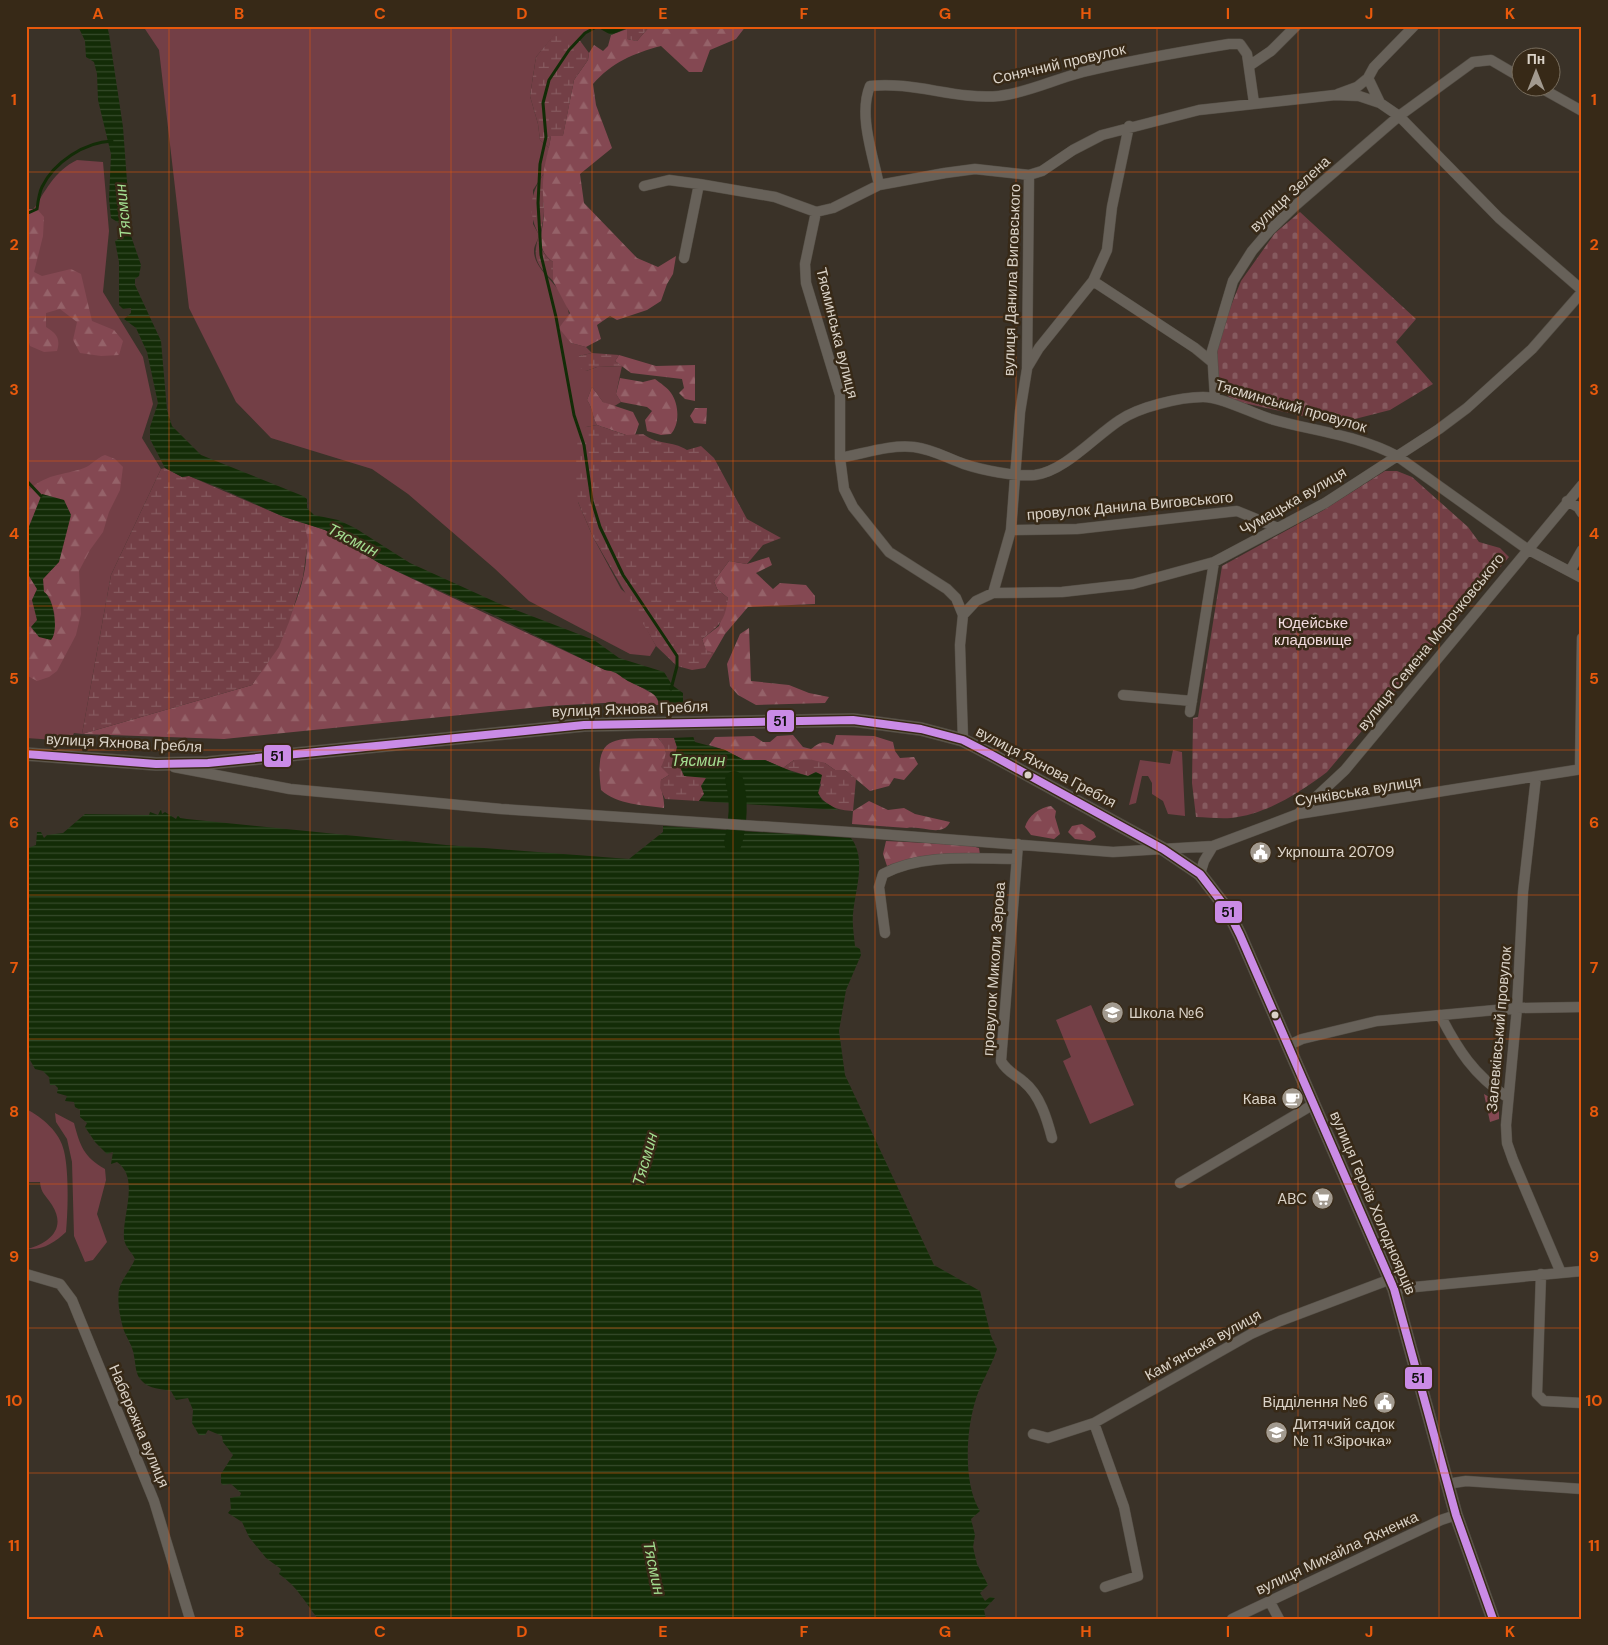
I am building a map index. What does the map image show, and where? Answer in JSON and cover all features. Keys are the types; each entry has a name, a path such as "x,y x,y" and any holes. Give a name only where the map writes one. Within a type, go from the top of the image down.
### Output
{"main road":[{"name":"вулиця Яхнова Гребля","path":"26,754 156,764 262,759 556,728 617,724 853,720 921,729 962,740 1163,849 1200,874"},
{"name":"вулиця Героїв Холодноярців","path":"1200,874 1227,909 1240,934 1392,1284 1456,1515 1493,1619"}],"street":[{"path":"1249,66 1271,51 1296,26"},
{"path":"1335,95 1356,87 1368,78 1374,67 1414,26"},
{"name":"Сонячний провулок","path":"879,185 866,117 865,98 870,86 889,84 981,96 999,96 1146,58 1229,44 1240,44 1247,54 1254,103"},
{"name":"вулиця Зелена","path":"1215,398 1212,351 1230,290 1252,251 1270,230 1296,205 1399,116 1473,62 1491,60 1510,70"},
{"path":"1368,78 1380,103"},
{"path":"644,186 669,180 699,184 775,197 816,212 833,208 879,185 975,169 1029,175 1042,171 1073,150 1102,135 1129,126 1199,110 1335,95 1359,96 1380,103 1399,116 1500,218 1582,291"},
{"path":"1559,98 1582,111"},
{"path":"1027,369 1039,348 1093,281 1107,250 1112,207 1129,126"},
{"name":"вулиця Данила Виговського","path":"992,592 1011,530 1017,474 1020,412 1027,369 1029,175"},
{"path":"684,258 699,184"},
{"name":"Тясминська вулиця","path":"816,212 805,264 806,283 840,395 840,458 844,489 852,507 888,552 948,589 956,598"},
{"path":"1093,281 1195,348 1212,362"},
{"name":"Чумацька вулиця","path":"962,615 976,601 992,592 1062,592 1133,584 1214,562 1325,503 1439,429 1467,408 1532,349 1582,291"},
{"name":"Тясминський провулок","path":"840,458 912,447 929,450 966,464 1017,474 1036,475 1050,470 1120,419 1141,410 1201,397 1215,398 1244,410 1382,448 1397,456 1527,549 1582,578"},
{"name":"вулиця Семена Морочковського","path":"1298,814 1345,770 1582,484"},
{"path":"1567,501 1578,507 1582,513"},
{"name":"провулок Данила Виговського","path":"1011,530 1077,529 1237,511 1278,528"},
{"path":"1570,571 1582,550"},
{"path":"1190,712 1214,562"},
{"path":"962,740 960,645 962,615 956,598 976,601"},
{"path":"1581,769 1582,638"},
{"path":"1123,695 1192,701"},
{"name":"Сунківська вулиця","path":"156,764 290,789 501,809 1114,852 1213,846 1298,814 1581,769"},
{"name":"Залевківський провулок","path":"1536,777 1523,892 1518,1008 1507,1097 1506,1125 1510,1151 1561,1273"},
{"name":"провулок Миколи Зерова","path":"1018,844 1001,1062 1006,1070 1033,1090 1048,1119 1052,1138"},
{"path":"1200,874 1204,861 1213,846"},
{"path":"885,933 879,887 884,874 911,863 942,860 1017,859"},
{"path":"1288,1045 1353,1026 1440,1015 1518,1008 1582,1007"},
{"path":"1440,1015 1453,1042 1469,1064 1487,1083 1507,1097"},
{"path":"1180,1183 1314,1104"},
{"name":"Камʼянська вулиця","path":"1033,1434 1048,1438 1094,1423 1251,1334 1297,1314 1392,1284 1582,1271"},
{"name":"Набережна вулиця","path":"26,1274 60,1284 72,1300 154,1501 190,1619"},
{"path":"1541,1274 1537,1394 1544,1401 1582,1403"},
{"path":"1094,1423 1124,1507 1138,1576 1104,1587"},
{"path":"1447,1484 1466,1481 1582,1489"},
{"name":"вулиця Михайла Яхненка","path":"1232,1619 1441,1520 1456,1515"},
{"path":"1270,1602 1279,1619"}],"green space":[{"path":"143,26 595,26 579,39 557,32 536,57 530,96 538,124 540,140 549,148 544,173 533,190 533,224 539,235 534,250 537,262 566,302 570,319 571,343 586,347 592,353 579,356 586,371 597,367 622,366 616,394 621,402 613,407 603,402 592,387 587,400 597,425 586,427 578,502 593,537 621,589 629,596 656,646 650,656 630,654 529,601 494,568 408,494 372,469 271,438 236,402 189,308 159,50"},
{"path":"632,26 650,26 637,41 627,39 627,29"},
{"path":"650,26 746,26 736,39 710,50 702,72 689,72 661,46 642,52 615,65 593,84 596,105 612,148 580,174 584,203 637,258 658,267 676,256 673,274 661,301 647,310 617,320 610,316 597,325 601,339 586,347 571,343 559,328 570,313 553,281 553,262 543,250 541,244 544,217 542,183 545,163 551,136 563,135 574,80 588,60 589,53 594,45 603,51 608,46 611,35 627,29 627,39 637,41"},
{"path":"557,31 578,38 589,53 588,60 574,80 563,136 551,136 549,148 540,140 538,124 530,96 536,57"},
{"path":"77,160 103,162 109,231 103,292 143,357 153,404 142,438 161,469 111,575 82,734 74,733 70,741 26,738 26,213 31,213 56,176"},
{"path":"544,173 544,216 540,243 546,256 553,262 553,281 537,260 536,250 539,235 532,211 533,196"},
{"path":"26,209 37,209 44,217 43,236 34,272 42,276 71,269 81,274 92,321 114,330 123,341 119,355 101,356 80,353 73,340 77,322 60,309 46,313 46,327 58,339 57,351 44,352 30,346 26,333 28,256 26,243 29,242 29,238"},
{"path":"1300,212 1416,319 1396,342 1433,384 1390,410 1355,419 1321,420 1235,401 1222,392 1217,351 1228,313 1241,281 1275,233"},
{"path":"592,353 619,355 615,361 622,366 597,367 586,371 576,366 579,356"},
{"path":"619,355 656,366 695,365 695,401 685,399 679,393 684,388 682,379 631,373 615,361"},
{"path":"620,378 643,382 655,379 670,391 677,408 676,425 671,434 661,435 647,431 645,420 652,411 647,407 621,402 616,394"},
{"path":"592,387 603,402 633,412 639,424 635,435 626,435 597,425 587,400"},
{"path":"695,408 707,408 706,424 694,423 690,416"},
{"path":"597,425 626,435 643,434 649,438 687,450 701,446 714,458 747,519 781,538 763,545 747,564 729,561 714,581 717,589 728,598 721,622 702,639 706,650 714,653 705,668 692,670 677,666 656,646 593,537 578,502 575,464 578,438 586,427"},
{"path":"105,455 115,459 123,467 120,490 109,512 103,532 90,550 79,571 81,614 76,635 57,671 49,677 37,681 26,675 26,626 31,627 34,633 55,615 50,597 44,592 43,579 59,562 71,515 64,500 42,494 26,534 26,493 47,478 84,468"},
{"path":"165,468 182,477 189,476 284,517 304,523 308,540 303,577 289,622 279,647 252,685 82,734 111,575 161,469"},
{"name":"Юдейське кладовище","path":"1385,471 1397,471 1412,477 1468,527 1479,542 1500,548 1509,557 1327,772 1294,795 1257,812 1231,818 1196,817 1192,783 1193,718 1198,717 1222,566 1322,511"},
{"path":"304,523 325,530 379,563 605,670 618,672 626,679 655,695 660,705 604,703 549,706 224,739 82,734 252,685 274,648 301,588 307,545"},
{"path":"769,557 772,565 756,573 773,589 780,583 806,585 815,596 815,604 748,607 725,634 714,653 706,651 702,639 719,626 728,598 717,589 714,581 729,561 747,564"},
{"path":"26,571 37,589 32,600 26,600"},
{"path":"749,628 751,681 789,685 809,693 829,697 825,703 756,705 738,695 730,686 727,664 740,634"},
{"path":"793,735 803,747 811,749 821,743 833,745 836,735 874,736 893,742 895,751 900,758 914,757 918,764 904,780 894,778 889,786 870,791 845,770 835,770 825,763 794,760 783,768 765,760 744,760 725,750 709,745 715,737 754,736 763,742 770,742 777,736"},
{"path":"658,738 665,746 669,775 661,780 664,808 639,805 615,799 601,790 600,758 604,749 610,743 618,740"},
{"path":"658,738 674,738 677,747 676,756 706,778 704,794 699,801 665,799 660,788 661,780 669,775 661,767 666,752 664,745"},
{"path":"1173,750 1182,752 1185,816 1168,814 1163,801 1152,794 1152,783 1148,776 1142,776 1136,803 1129,805 1140,760 1170,764"},
{"path":"809,759 825,763 835,770 845,770 856,779 853,811 837,809 821,798 818,793 821,785 816,772 808,776 783,768 794,760"},
{"path":"869,801 888,810 904,808 915,814 950,822 946,827 937,830 852,824 853,811"},
{"path":"1051,806 1056,811 1055,817 1060,834 1054,839 1031,835 1025,827 1029,819 1039,810"},
{"path":"1082,824 1094,832 1096,837 1090,841 1075,839 1068,832 1072,826"},
{"path":"886,841 968,845 979,848 980,855 909,859 887,866 883,854"},
{"path":"1091,1005 1134,1105 1090,1124 1063,1061 1071,1057 1056,1020"},
{"path":"1484,1094 1499,1103 1499,1119 1490,1122"},
{"path":"26,1109 38,1116 54,1131 62,1144 66,1160 68,1202 66,1232 49,1245 34,1249 28,1249 49,1239 57,1228 58,1221 40,1182 26,1182"},
{"path":"55,1113 74,1123 84,1150 92,1160 105,1169 106,1180 97,1214 107,1242 93,1260 85,1262 74,1236 72,1162 67,1139 56,1122"}],"water":[{"name":"Тясмин","path":"78,26 107,26 109,34 123,127 131,236 141,265 139,276 135,279 135,285 161,341 167,410 172,426 201,455 303,496 307,499 307,508 314,515 338,520 355,528 410,563 500,604 594,640 619,658 664,672 672,685 683,693 683,705 695,742 725,750 744,760 765,760 808,776 816,772 822,775 818,793 822,800 838,810 699,801 704,794 701,786 706,778 684,776 680,767 673,764 677,747 665,710 661,709 657,698 650,691 498,617 379,563 325,530 284,517 220,488 189,476 182,477 165,468 150,439 150,427 158,403 147,352 136,328 124,319 131,313 131,308 123,309 119,305 119,262 115,241 123,233 123,228 122,225 111,218 109,199 111,154 98,100 97,74 94,62 86,57 85,41"},
{"path":"595,26 632,26 611,35"},
{"path":"42,494 64,500 71,515 59,562 43,579 44,592 48,595 53,607 55,622 55,630 51,640 39,637 31,627 37,620 32,600 37,589 26,571 26,534"},
{"path":"161,809 162,814 165,812 176,819 178,815 180,818 187,819 446,845 629,859 663,832 663,826 851,838 856,846 859,865 853,922 855,946 860,949 861,955 846,990 839,1031 845,1075 934,1265 980,1291 991,1336 997,1349 975,1402 968,1443 971,1487 980,1511 971,1519 975,1535 973,1547 977,1564 988,1585 980,1593 985,1601 990,1597 995,1598 984,1610 986,1619 318,1619 296,1589 279,1574 281,1569 266,1558 249,1537 242,1522 228,1513 231,1509 230,1498 240,1496 241,1493 231,1484 223,1485 221,1483 221,1474 233,1455 223,1442 222,1436 208,1430 205,1435 199,1435 192,1423 193,1410 188,1398 176,1400 171,1391 148,1386 138,1376 133,1352 123,1328 118,1294 120,1286 135,1259 124,1239 129,1187 128,1177 124,1169 117,1162 111,1164 113,1152 107,1154 95,1142 85,1127 87,1123 80,1117 80,1110 75,1107 74,1102 65,1101 67,1096 57,1093 58,1088 55,1085 50,1085 49,1077 43,1071 35,1069 30,1060 26,1023 26,849 36,845 37,832 41,832 44,838 47,835 63,833 85,814 149,815 150,812 158,815"}],"pier":[{"path":"686,706 696,737 672,738 663,712 659,711 658,707"}],"waterway":[{"path":"598,26 585,33 569,50 549,80 543,103 546,137 540,164 538,203 541,255 556,317 574,415 584,445 592,501 600,527 623,575 677,656 677,666 671,689"},
{"path":"26,214 37,209 42,187 54,169 62,162 81,149 102,142 112,141"},
{"path":"26,480 41,496"},
{"name":"Тясмин","path":"733,843 738,812 734,780"}],"transit line":[{"name":"51","path":"26,754 156,764 208,763 584,725 853,720 921,729 963,740 1163,849 1200,874 1227,909 1394,1289 1456,1515 1493,1619"}],"place":[{"name":"Укрпошта 20709","path":"1261,852"},
{"name":"Школа №6","path":"1113,1013"},
{"name":"Кава","path":"1292,1099"},
{"name":"ABC","path":"1323,1199"},
{"name":"Відділення №6","path":"1384,1402"},
{"name":"Дитячий садок № 11 «Зірочка»","path":"1277,1433"}]}
